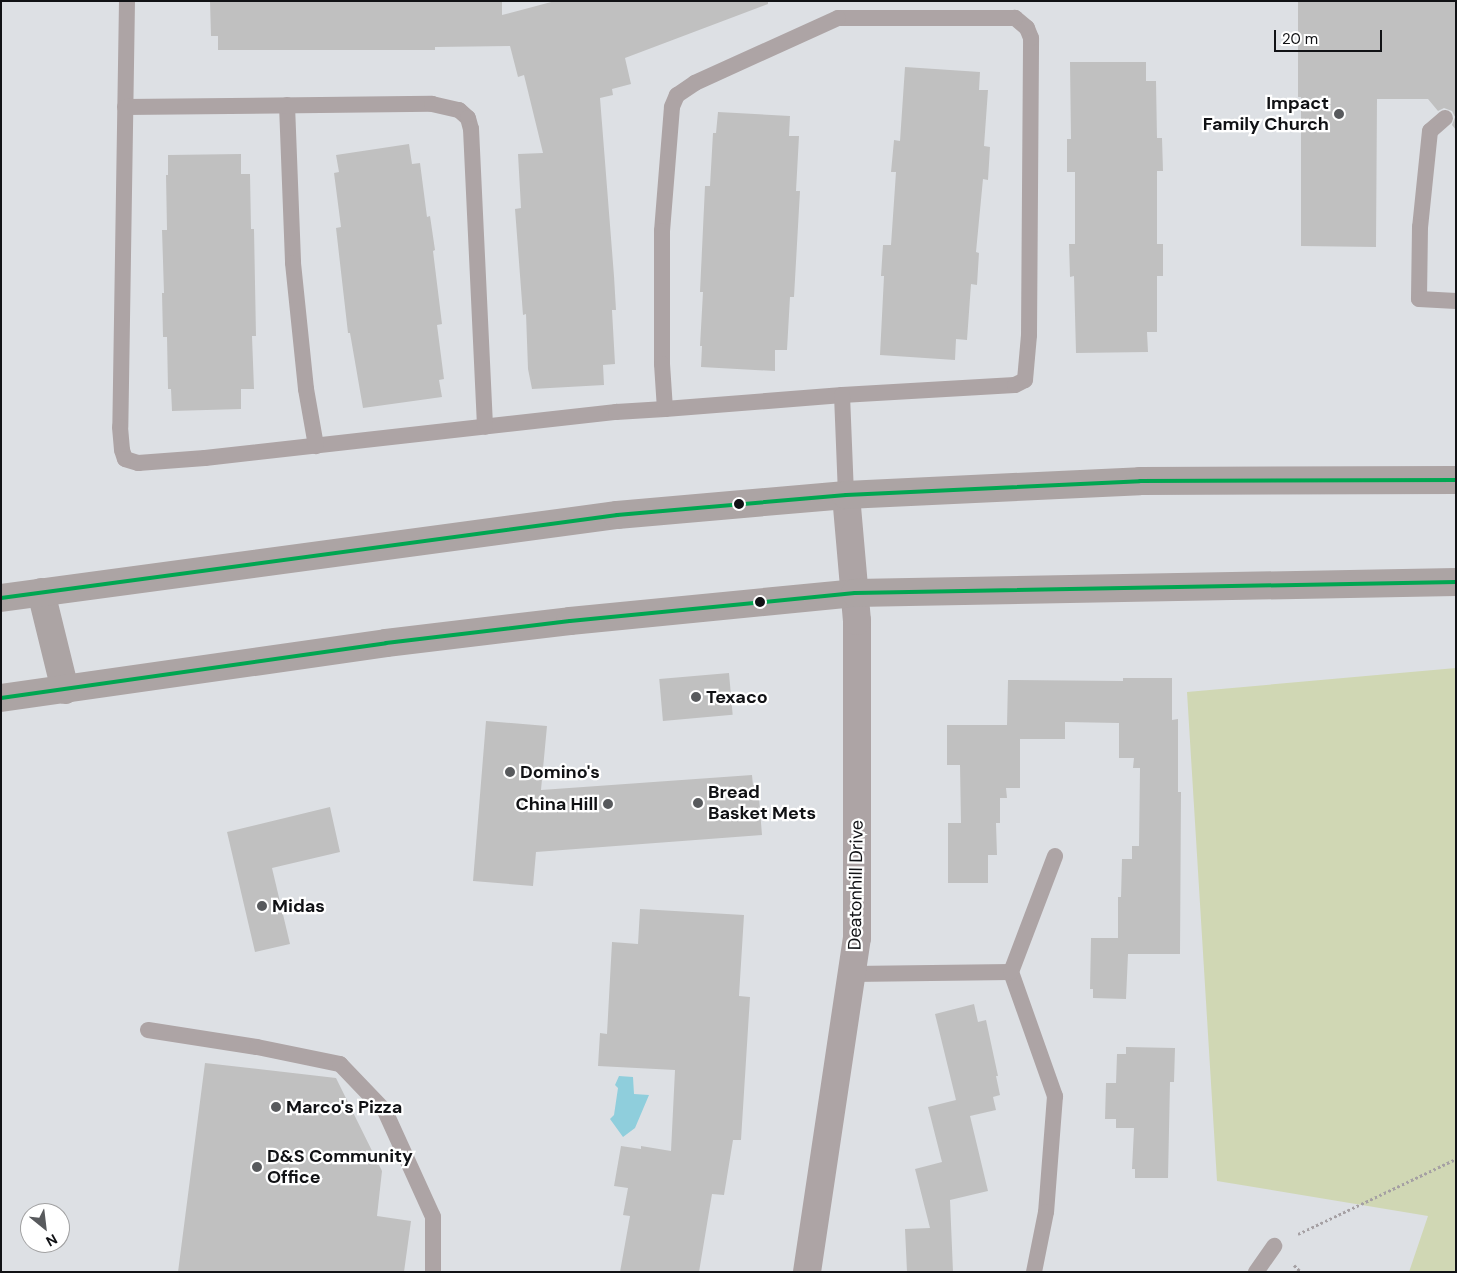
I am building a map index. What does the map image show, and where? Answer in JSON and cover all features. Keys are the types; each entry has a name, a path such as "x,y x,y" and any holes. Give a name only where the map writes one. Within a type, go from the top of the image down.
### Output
{"main road":[{"path":"1,598 617,515 846,495 1140,481 1456,480"},
{"path":"1,698 386,643 560,622 855,593 1456,582"},
{"path":"41,592 65,690"}],"street":[{"name":"Deatonhill Drive","path":"807,1272 857,938 857,621 846,495"}],"lane":[{"path":"127,1 120,427 122,450 126,460 138,463 665,409 842,395 1015,385 1024,380 1029,335 1030,38 1027,28 1015,18 838,18 695,83 677,95 672,107 662,231 662,364 665,409"},
{"path":"125,107 432,104 459,110 468,118 471,129 485,427"},
{"path":"287,105 293,263 306,389 316,446"},
{"path":"1445,118 1430,131 1420,227 1419,299 1456,301"},
{"path":"842,395 846,495"},
{"path":"1034,1272 1046,1212 1055,1096 1011,972 1055,856"},
{"path":"852,974 1011,972"},
{"path":"148,1030 257,1047 340,1064 384,1111 433,1217 433,1272"},
{"path":"1256,1272 1274,1246"}],"path":[{"path":"1274,1246 1456,1159"}],"green space":[{"path":"1456,668 1456,1272 1409,1272 1428,1216 1217,1181 1187,692"}],"water":[{"path":"619,1076 633,1077 634,1094 649,1095 635,1128 623,1137 610,1119 614,1115 618,1088 615,1085"}],"building":[{"path":"210,1 502,1 502,15 555,1 768,1 768,4 625,58 631,84 612,89 613,95 600,98 616,310 612,310 615,364 603,365 604,385 532,389 528,369 526,314 523,315 515,209 521,208 518,154 543,153 524,75 518,77 510,46 435,47 435,50 218,50 218,36 211,36"},
{"name":"Impact Family Church","path":"1298,1 1456,1 1456,130 1452,125 1455,117 1452,111 1444,108 1438,111 1428,99 1377,99 1376,247 1301,246 1301,97 1298,97"},
{"path":"1070,62 1146,62 1146,81 1156,81 1157,138 1162,138 1163,171 1157,171 1157,244 1163,244 1163,276 1157,276 1157,332 1147,332 1148,352 1076,353 1074,276 1070,277 1069,244 1075,244 1075,172 1067,172 1067,139 1071,139"},
{"path":"905,67 980,72 979,90 988,90 984,146 990,147 988,180 983,179 976,252 979,253 977,285 971,284 967,340 956,339 955,360 880,355 884,276 881,276 883,245 891,245 896,172 891,172 894,140 900,141"},
{"path":"718,112 790,116 789,136 799,136 796,191 800,191 794,297 790,297 787,350 775,350 775,371 701,367 702,346 700,346 703,292 700,292 705,186 710,186 713,133 716,133"},
{"path":"409,144 412,164 420,163 427,217 430,216 435,250 433,251 442,324 437,325 444,379 439,380 442,397 363,408 350,333 348,333 336,228 341,227 334,173 339,172 336,155"},
{"path":"241,154 241,174 250,174 251,229 254,229 256,336 252,336 254,389 241,389 241,409 172,411 171,389 168,389 167,337 163,337 162,293 164,293 162,230 167,230 166,175 168,175 168,155"},
{"name":"Texaco","path":"729,673 733,715 663,721 659,679"},
{"path":"1123,678 1172,678 1172,720 1178,719 1178,792 1181,792 1180,954 1128,954 1126,999 1093,998 1093,989 1090,989 1091,938 1118,938 1118,897 1121,897 1122,859 1132,859 1132,846 1139,846 1140,768 1133,768 1134,758 1119,758 1119,723 1065,722 1065,739 1020,739 1020,788 1006,788 1007,798 1000,798 1000,823 996,823 997,855 988,855 988,883 948,883 948,823 961,823 960,765 947,765 947,725 1007,725 1008,680 1123,681"},
{"path":"486,721 547,726 541,790 752,775 753,785 758,785 762,835 536,852 533,886 473,881"},
{"name":"Midas","path":"330,807 340,852 272,868 290,944 255,952 227,832"},
{"path":"640,909 744,915 739,996 750,997 741,1140 733,1140 724,1195 712,1194 699,1272 620,1272 630,1216 623,1215 628,1188 614,1186 621,1146 641,1149 641,1146 671,1151 675,1070 598,1066 600,1033 607,1034 612,942 638,944"},
{"path":"974,1004 978,1022 986,1020 998,1076 996,1076 1000,1095 993,1097 996,1110 970,1116 988,1191 950,1200 953,1272 907,1272 905,1229 930,1228 915,1169 942,1162 928,1107 956,1100 935,1014"},
{"path":"1126,1047 1175,1048 1174,1082 1170,1082 1168,1178 1135,1178 1135,1169 1132,1169 1134,1128 1116,1128 1116,1119 1105,1119 1106,1083 1116,1083 1117,1054 1126,1054"},
{"path":"205,1063 336,1078 382,1171 377,1216 411,1221 404,1272 178,1272"}],"transit line":[{"path":"1,598 617,515 846,495 1140,481 1456,480"},
{"path":"1,698 386,643 570,621 855,593 1456,582"}],"place":[{"name":"Impact Family Church","path":"1339,114"},
{"name":"Texaco","path":"696,697"},
{"name":"Domino's","path":"510,772"},
{"name":"Bread Basket Mets","path":"698,803"},
{"name":"China Hill","path":"608,804"},
{"name":"Midas","path":"262,906"},
{"name":"Marco's Pizza","path":"276,1107"},
{"name":"D&S Community Office","path":"257,1167"}]}
